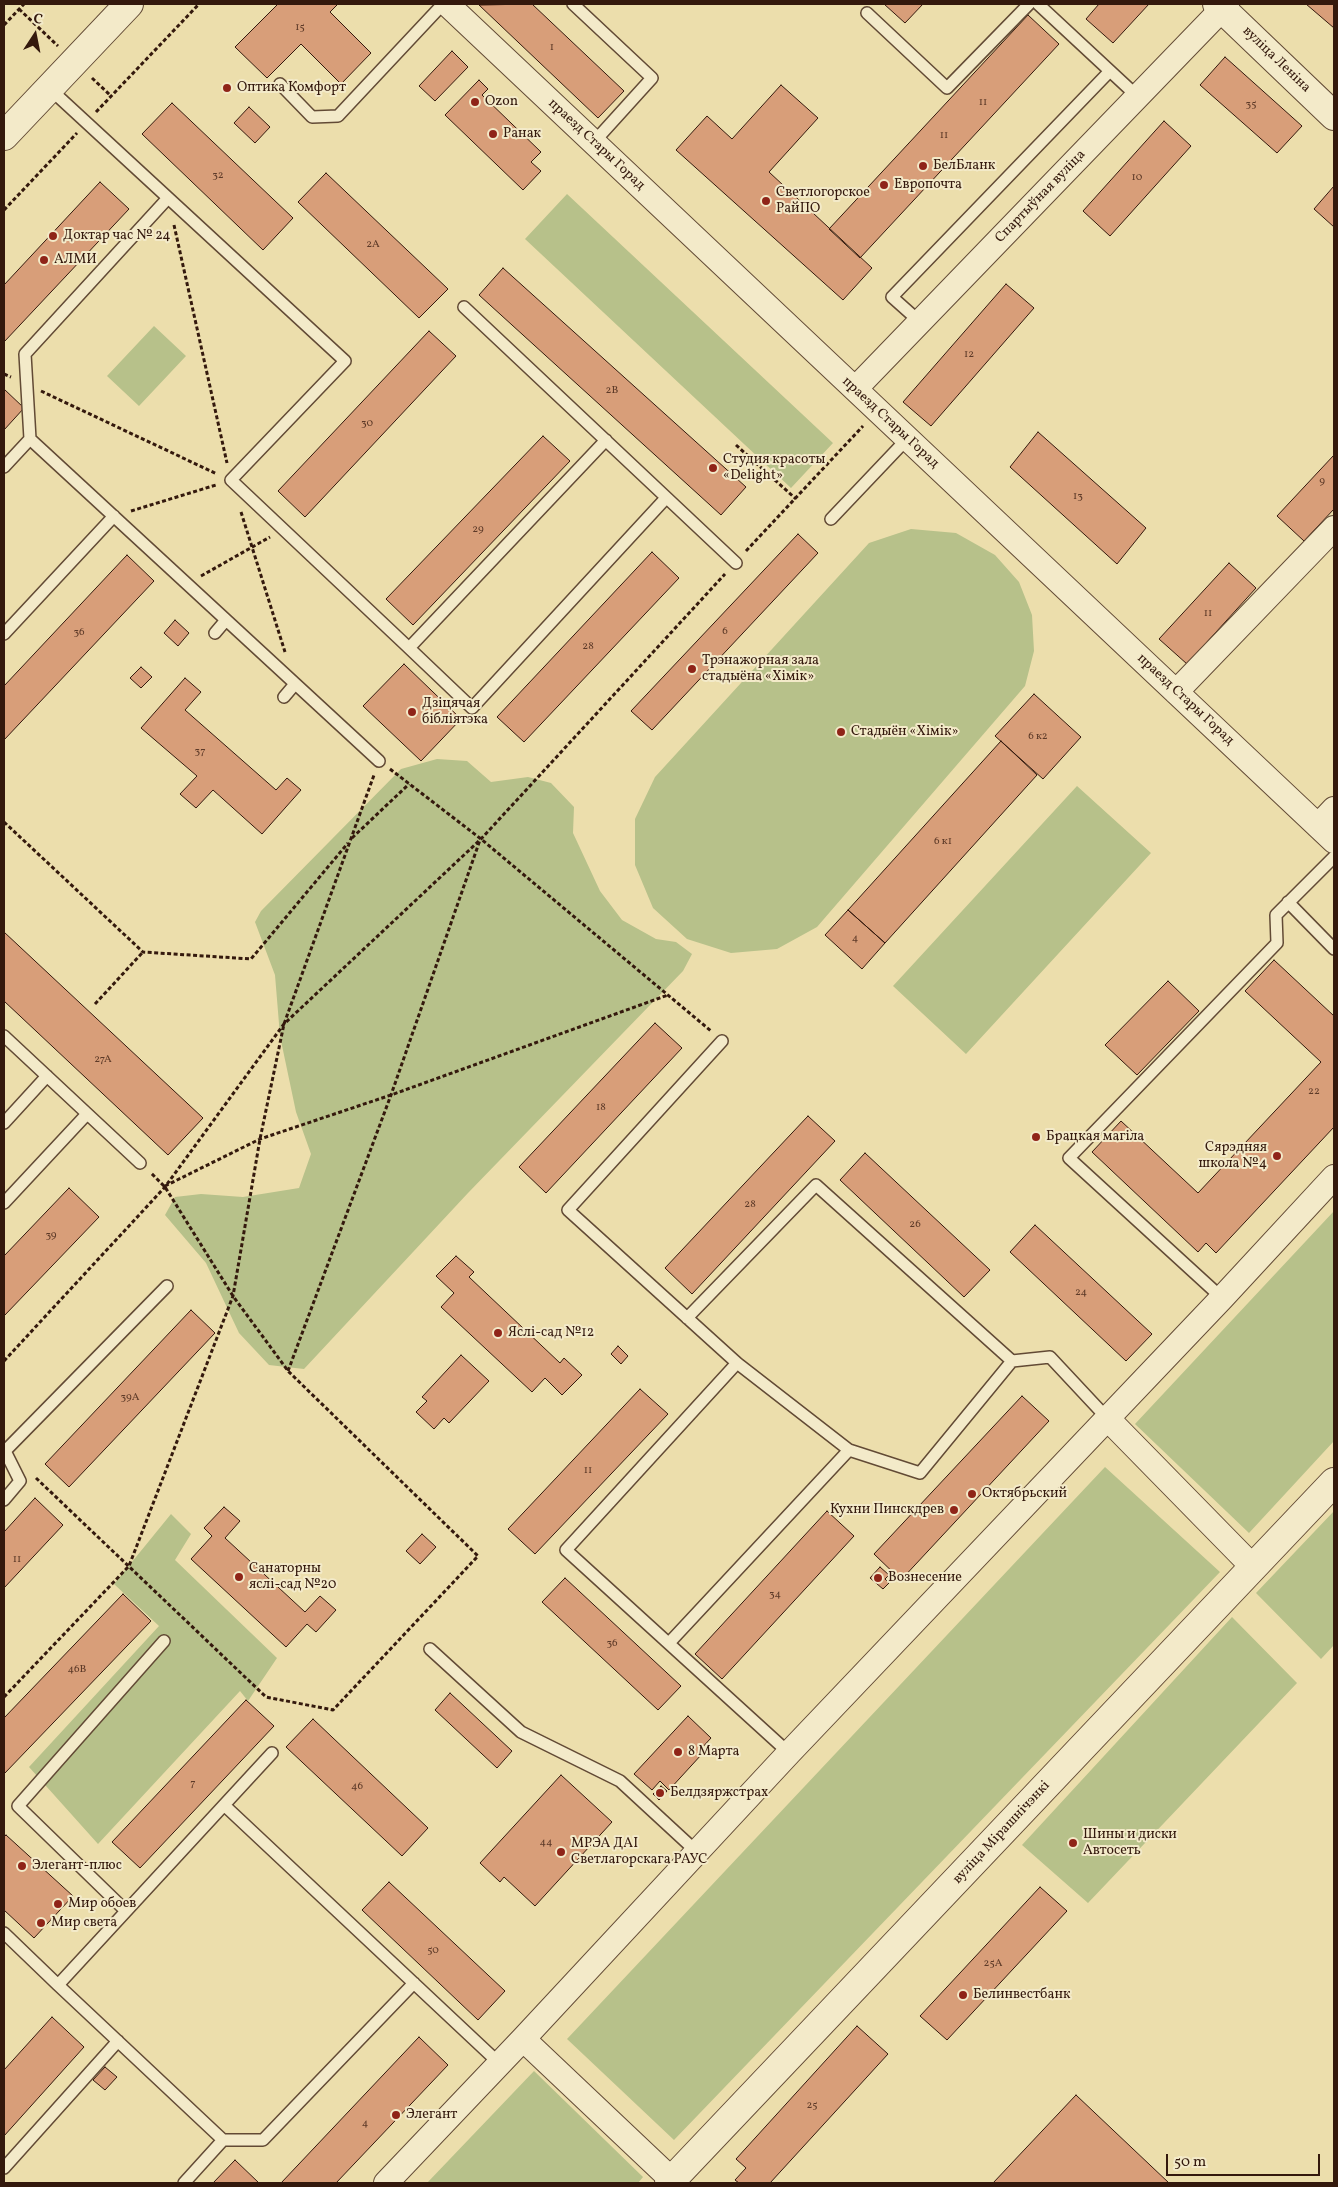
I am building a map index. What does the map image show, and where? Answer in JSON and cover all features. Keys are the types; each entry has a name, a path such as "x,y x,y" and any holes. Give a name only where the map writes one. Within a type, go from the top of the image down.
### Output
{"street":[{"path":"4,136 129,4"},
{"name":"праезд Стары Горад","path":"447,4 1176,692 1329,825"},
{"name":"Спартыўная вуліца","path":"855,389 1138,97 1222,5"},
{"name":"вуліца Леніна","path":"1222,5 1334,116"},
{"path":"1176,692 1334,528"},
{"path":"386,2183 500,2064 789,1753 1222,1298 1334,1177"},
{"path":"1107,1418 1253,1567"},
{"name":"вуліца Мірашнічэнкі","path":"671,2182 1334,1482"},
{"path":"523,2039 671,2182"}],"lane":[{"path":"280,84 312,117 338,116 442,4"},
{"path":"573,4 652,78 594,142"},
{"path":"867,13 948,88 1029,4"},
{"path":"1038,4 1138,97"},
{"path":"920,322 892,297 1110,71"},
{"path":"49,88 345,360 231,480 472,708 666,498"},
{"path":"4,467 30,439 25,354 168,198"},
{"path":"464,307 736,563"},
{"path":"30,439 379,761"},
{"path":"832,519 907,439"},
{"path":"409,648 606,440"},
{"path":"4,634 114,516"},
{"path":"215,633 226,620"},
{"path":"284,697 295,684"},
{"path":"1222,1298 1069,1158 1278,944 1276,915 1334,857"},
{"path":"1288,902 1334,949"},
{"path":"4,1036 140,1163"},
{"path":"722,1041 568,1210 737,1363 849,1450 920,1473 1012,1361 1050,1357 1107,1418"},
{"path":"4,1123 47,1076"},
{"path":"4,1203 87,1114"},
{"path":"687,1318 816,1185 1012,1361"},
{"path":"4,1500 20,1481 4,1451 167,1286"},
{"path":"737,1363 566,1550 789,1753"},
{"path":"669,1643 849,1450"},
{"path":"125,1910 18,1806 164,1641"},
{"path":"430,1649 521,1732 620,1781 698,1852"},
{"path":"58,1985 125,1910 272,1753"},
{"path":"224,1805 500,2064"},
{"path":"4,1933 223,2140 263,2140 414,1983"},
{"path":"4,2168 118,2041"},
{"path":"184,2183 223,2140"}],"path":[{"path":"4,24 24,4"},
{"path":"4,210 199,4"},
{"path":"168,198 231,480 295,684"},
{"path":"4,374 231,480"},
{"path":"4,1361 165,1187 284,1024 480,840 878,411"},
{"path":"736,445 796,499"},
{"path":"114,516 231,480"},
{"path":"187,584 284,530"},
{"path":"4,1697 129,1566 233,1296 260,1140 284,1024 379,761 480,840 668,994 722,1041"},
{"path":"4,822 143,952 251,958 351,840 409,784"},
{"path":"288,1371 391,1095 480,840"},
{"path":"95,1004 143,952"},
{"path":"165,1187 260,1140 391,1095 668,994"},
{"path":"29,1472 266,1697 333,1710 478,1556 288,1371 233,1296 165,1187 140,1163"}],"green space":[{"path":"567,194 833,443 791,488 525,239"},
{"path":"154,326 186,356 139,406 107,376"},
{"name":"Стадыён «Хімік»","path":"911,529 956,533 995,555 1019,582 1032,615 1034,651 1025,686 817,927 777,949 731,953 687,939 653,908 635,865 635,819 655,777 869,543"},
{"path":"437,759 467,761 491,782 528,777 551,783 574,807 573,833 600,891 622,920 656,939 676,942 692,954 683,971 468,1193 304,1369 269,1365 239,1333 206,1263 165,1215 175,1197 201,1194 243,1197 299,1188 311,1154 296,1112 280,1036 275,975 255,922 261,911 401,769"},
{"path":"1077,786 1151,853 966,1054 893,986"},
{"path":"1334,1211 1334,1441 1249,1533 1135,1424"},
{"path":"1105,1467 1220,1572 674,2140 567,2039"},
{"path":"1334,1511 1334,1645 1321,1659 1256,1593"},
{"path":"171,1514 191,1534 175,1560 277,1658 248,1701 240,1691 98,1844 29,1767 159,1626 114,1584"},
{"path":"1232,1617 1297,1683 1088,1903 1022,1845"},
{"path":"534,2071 643,2177 638,2183 427,2183"}],"building":[{"path":"278,4 338,4 330,12 371,53 341,84 301,44 267,78 235,47"},
{"path":"532,4 624,91 598,118 479,5"},
{"path":"884,4 923,4 905,23"},
{"path":"1099,4 1149,4 1113,43 1086,19"},
{"path":"1306,4 1334,4 1334,28"},
{"path":"1028,15 1059,44 860,258 829,229"},
{"path":"452,51 468,67 435,101 419,86"},
{"path":"1225,57 1302,126 1277,153 1200,85"},
{"name":"Ранак","path":"479,80 488,89 482,95 541,152 531,162 541,171 523,190 445,115"},
{"name":"Светлогорское РайПО","path":"781,85 818,118 769,172 872,268 843,300 676,150 707,116 732,139"},
{"path":"172,103 293,218 263,250 142,134"},
{"path":"249,107 270,127 255,143 234,123"},
{"path":"1164,121 1191,146 1110,236 1083,211"},
{"path":"326,173 448,289 419,318 298,202"},
{"path":"100,182 129,209 4,342 4,285"},
{"path":"1334,186 1334,227 1314,209"},
{"path":"503,268 746,487 721,515 479,295"},
{"path":"1006,284 1034,308 931,426 903,402"},
{"path":"429,331 456,356 305,517 278,491"},
{"path":"4,389 24,408 4,430"},
{"path":"1038,432 1146,528 1117,564 1010,467"},
{"path":"543,436 570,461 413,625 386,599"},
{"path":"1334,455 1334,509 1304,541 1277,516"},
{"path":"798,534 818,553 652,730 631,711"},
{"path":"652,552 679,578 524,742 497,717"},
{"path":"127,555 154,581 4,740 4,686"},
{"path":"1229,563 1256,588 1187,664 1159,639"},
{"path":"175,620 189,633 178,646 164,633"},
{"name":"Дзіцячая бібліятэка","path":"404,664 461,719 421,761 363,706"},
{"path":"141,667 152,677 141,688 130,678"},
{"path":"185,678 201,692 185,710 276,790 287,778 301,790 262,834 213,790 196,808 180,794 197,776 141,728"},
{"path":"1034,694 1081,737 1043,779 995,736"},
{"path":"1001,741 1037,775 885,943 848,910"},
{"path":"848,910 885,943 862,969 825,935"},
{"path":"4,932 203,1118 168,1155 4,1001"},
{"path":"1274,960 1334,1016 1334,1127 1216,1253 1206,1243 1198,1252 1092,1152 1121,1121 1198,1193 1321,1062 1245,991"},
{"path":"1168,981 1199,1011 1137,1075 1105,1045"},
{"path":"655,1023 682,1048 546,1193 519,1167"},
{"path":"808,1116 835,1141 692,1294 665,1268"},
{"path":"865,1153 990,1270 964,1297 840,1180"},
{"path":"69,1188 99,1217 4,1316 4,1256"},
{"path":"1035,1225 1152,1334 1126,1361 1010,1252"},
{"name":"Яслі-сад №12","path":"456,1256 474,1272 469,1277 560,1363 564,1358 582,1375 562,1395 545,1378 532,1392 441,1307 454,1293 436,1276"},
{"path":"191,1310 215,1333 69,1487 45,1464"},
{"path":"618,1346 628,1356 621,1364 611,1354"},
{"path":"461,1355 489,1381 449,1423 444,1418 434,1429 416,1412 427,1401 422,1397"},
{"path":"640,1389 668,1414 535,1554 508,1529"},
{"path":"1022,1396 1049,1421 901,1580 874,1554"},
{"path":"35,1498 63,1525 4,1588 4,1532"},
{"name":"Санаторны яслі-сад №20","path":"224,1507 240,1521 225,1538 305,1612 320,1596 336,1610 316,1632 307,1624 286,1647 191,1559 212,1536 204,1528"},
{"path":"827,1511 854,1536 722,1679 695,1654"},
{"path":"422,1534 436,1547 420,1564 406,1551"},
{"name":"Вознесение","path":"880,1567 889,1575 885,1579 889,1583 883,1589 870,1578"},
{"path":"565,1578 681,1686 658,1710 542,1602"},
{"path":"123,1594 151,1621 4,1774 4,1718"},
{"path":"450,1693 512,1751 497,1768 435,1710"},
{"path":"246,1700 274,1726 140,1868 112,1842"},
{"name":"8 Марта","path":"688,1716 711,1738 699,1751 702,1754 669,1790 660,1781 652,1790 634,1774"},
{"path":"313,1719 428,1828 402,1856 286,1747"},
{"path":"561,1775 612,1822 535,1906 504,1877 500,1882 480,1863"},
{"name":"Белдзяржстрах","path":"661,1786 667,1791 659,1800 653,1794"},
{"name":"Элегант-плюс","path":"6,1835 73,1896 34,1938 4,1910 4,1837"},
{"path":"389,1882 505,1991 478,2020 362,1910"},
{"path":"1040,1887 1067,1911 947,2040 920,2016"},
{"path":"52,2017 84,2047 4,2136 4,2070"},
{"path":"857,2026 888,2054 770,2183 739,2183 735,2180 746,2168 736,2159"},
{"path":"419,2037 448,2065 336,2183 281,2183"},
{"path":"105,2067 117,2077 105,2090 93,2080"},
{"path":"1076,2095 1169,2183 993,2183"},
{"path":"235,2160 259,2183 213,2183"}],"place":[{"name":"Оптика Комфорт","path":"227,88"},
{"name":"Ozon","path":"475,102"},
{"name":"Ранак","path":"493,134"},
{"name":"БелБланк","path":"923,166"},
{"name":"Европочта","path":"884,185"},
{"name":"Светлогорское РайПО","path":"766,201"},
{"name":"Доктар час № 24","path":"53,236"},
{"name":"АЛМИ","path":"44,260"},
{"name":"Студия красоты «Delight»","path":"713,468"},
{"name":"Трэнажорная зала стадыёна «Хімік»","path":"692,669"},
{"name":"Дзіцячая бібліятэка","path":"412,712"},
{"name":"Стадыён «Хімік»","path":"841,732"},
{"name":"Брацкая магіла","path":"1036,1137"},
{"name":"Сярэдняя школа №4","path":"1277,1156"},
{"name":"Яслі-сад №12","path":"498,1333"},
{"name":"Октябрьский","path":"972,1494"},
{"name":"Кухни Пинскдрев","path":"954,1510"},
{"name":"Санаторны яслі-сад №20","path":"239,1577"},
{"name":"Вознесение","path":"878,1578"},
{"name":"8 Марта","path":"678,1752"},
{"name":"Белдзяржстрах","path":"660,1793"},
{"name":"Шины и диски Автосеть","path":"1073,1843"},
{"name":"МРЭА ДАІ Светлагорскага РАУС","path":"561,1852"},
{"name":"Элегант-плюс","path":"22,1866"},
{"name":"Мир обоев","path":"58,1904"},
{"name":"Мир света","path":"41,1923"},
{"name":"Белинвестбанк","path":"963,1995"},
{"name":"Элегант","path":"396,2115"}]}
